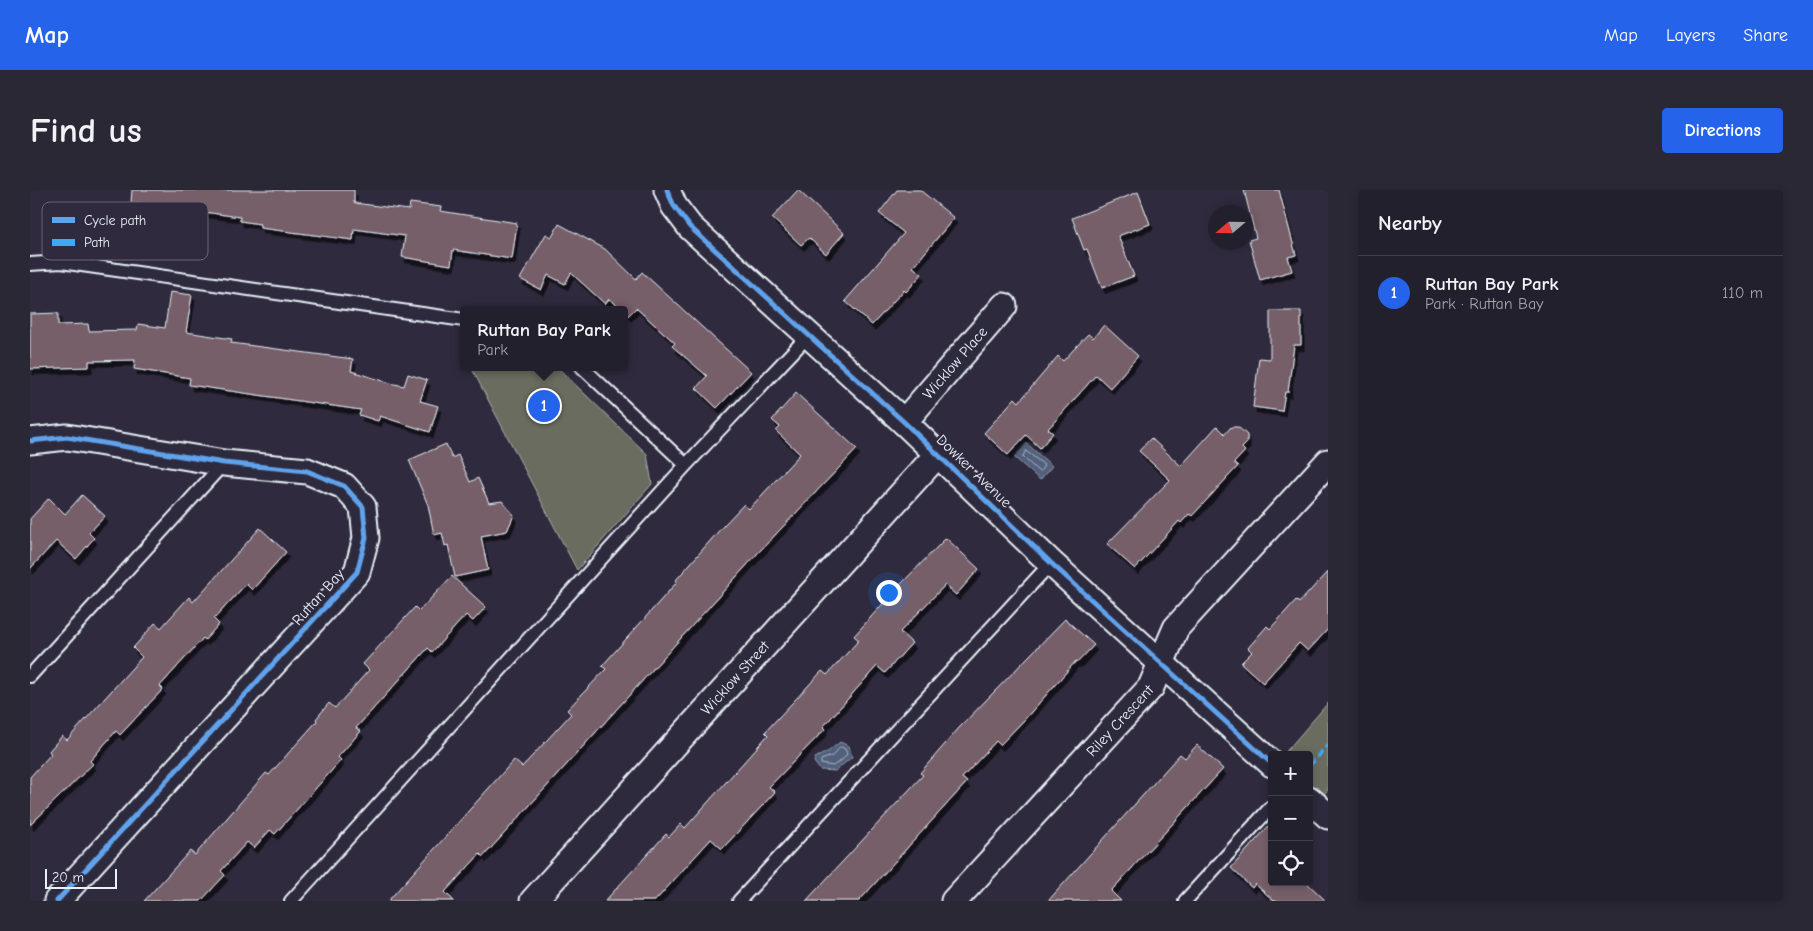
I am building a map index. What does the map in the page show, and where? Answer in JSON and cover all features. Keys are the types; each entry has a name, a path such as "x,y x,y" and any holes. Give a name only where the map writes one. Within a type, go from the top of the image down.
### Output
{"street":[{"name":"Dowker Avenue","path":"667,190 674,206 690,227 904,422 1051,563 1268,760"},
{"name":"Wicklow Place","path":"904,422 1004,306"},
{"name":"Ruttan Bay","path":"30,442 67,437 224,463 307,471 344,486 363,507 366,538 357,572 57,901"},
{"name":"Wicklow Street","path":"533,901 938,454"},
{"name":"Riley Crescent","path":"954,901 1151,687 1176,628 1328,462"},
{"path":"1313,803 1328,816"}],"lane":[{"path":"30,264 61,262 460,319"},
{"path":"291,901 686,465 808,336"},
{"path":"586,371 686,465"},
{"path":"30,676 224,463"},
{"path":"739,901 1051,563"},
{"path":"1185,901 1268,810"}],"green space":[{"path":"473,371 561,371 647,454 652,484 577,570"},
{"path":"1328,703 1328,790 1315,804 1313,802 1313,751 1286,751"}],"water":[{"path":"1026,443 1052,466 1040,480 1014,457"},
{"path":"840,742 849,746 852,757 835,771 820,770 814,762 815,758 829,751"}],"building":[{"path":"132,190 354,190 354,203 409,210 410,203 441,207 440,211 517,223 512,259 453,250 451,265 402,257 405,236 354,229 353,240 260,228 260,224 240,221 240,217 208,213 208,202 131,202"},
{"path":"798,190 844,233 826,254 809,238 801,245 772,218"},
{"path":"897,190 920,190 954,218 913,267 922,274 906,292 904,290 872,325 845,301 904,233 879,213"},
{"path":"1244,190 1279,190 1296,255 1288,257 1292,271 1260,280 1252,250 1253,239 1256,238 1253,226 1253,205 1248,205"},
{"path":"1138,192 1150,224 1118,236 1134,276 1102,288 1087,249 1084,250 1072,218"},
{"path":"559,224 605,249 636,279 642,272 751,372 717,408 696,388 707,376 672,346 675,343 636,308 628,316 628,306 619,306 609,299 605,304 571,273 565,284 548,275 541,290 520,279 546,234 552,237"},
{"path":"170,292 192,295 186,332 232,339 231,343 353,359 351,371 404,386 408,374 427,380 420,401 438,406 430,432 380,416 378,421 359,415 361,410 189,385 190,378 134,369 135,360 89,361 89,367 30,369 30,314 58,313 58,325 88,324 89,331 137,330 138,324 165,328"},
{"path":"1270,311 1301,311 1301,345 1294,345 1288,392 1285,392 1282,411 1253,407 1259,358 1270,359"},
{"path":"1104,325 1138,356 1110,388 1096,375 1048,429 1053,433 1040,448 1026,435 1008,455 984,433 1015,398 1019,402 1058,356 1063,361 1088,334 1093,338"},
{"path":"796,393 857,449 757,554 483,857 480,854 445,892 454,901 388,901 514,760 522,767 571,714 567,710 606,669 602,666 677,582 676,580 724,525 744,504 749,509 800,454 776,431 780,427 772,420"},
{"path":"1217,426 1225,434 1231,427 1238,427 1247,435 1247,443 1242,448 1245,451 1234,463 1238,466 1192,516 1189,514 1181,523 1179,521 1135,569 1107,544 1170,480 1139,451 1151,438 1181,466"},
{"path":"446,444 452,458 458,455 470,482 478,478 489,503 502,501 514,515 507,531 481,536 488,570 455,577 448,545 445,546 442,533 434,535 428,505 409,460"},
{"path":"82,495 105,516 89,533 94,538 76,559 56,541 30,569 30,519 49,498 65,514"},
{"path":"260,528 286,552 252,590 246,584 214,619 219,624 205,640 203,638 160,686 163,689 120,735 116,731 90,761 93,764 30,825 30,777 51,754 49,751 62,736 67,740 142,657 133,648 155,623 161,628 189,597 193,602"},
{"path":"946,538 979,569 956,595 945,585 900,632 912,643 885,673 877,666 823,727 825,729 769,787 775,792 722,849 711,839 655,901 605,901 666,834 669,837 681,824 685,828 768,735 765,732 822,671 827,675 859,640 854,636 896,589"},
{"path":"1328,571 1328,629 1308,651 1299,643 1263,683 1241,663 1252,652 1248,648 1267,626 1270,629 1296,600 1299,603"},
{"path":"452,576 486,607 473,621 466,615 432,652 428,648 356,728 361,731 338,757 341,760 275,834 270,830 254,848 247,842 221,871 225,875 201,901 144,901 190,851 195,855 266,773 269,775 317,721 316,719 329,703 335,708 369,670 363,664 415,607 419,611"},
{"path":"1065,619 1094,645 1078,662 1076,661 1000,745 996,741 962,778 967,782 859,901 806,901 923,775 920,773 959,728"},
{"path":"1197,745 1223,769 1111,891 1121,901 1048,901 1180,754 1185,758"},
{"path":"1268,826 1268,886 1310,886 1326,901 1274,901 1255,884 1252,888 1231,868"}],"marked path":[{"path":"1313,762 1328,745"}],"cycle path":[{"path":"667,190 674,206 690,227 904,422 1051,563 1268,760"},
{"path":"30,441 67,437 224,463 307,471 344,486 363,507 366,538 357,572 57,901"}],"place":[{"name":"Ruttan Bay Park","path":"544,406"}]}
